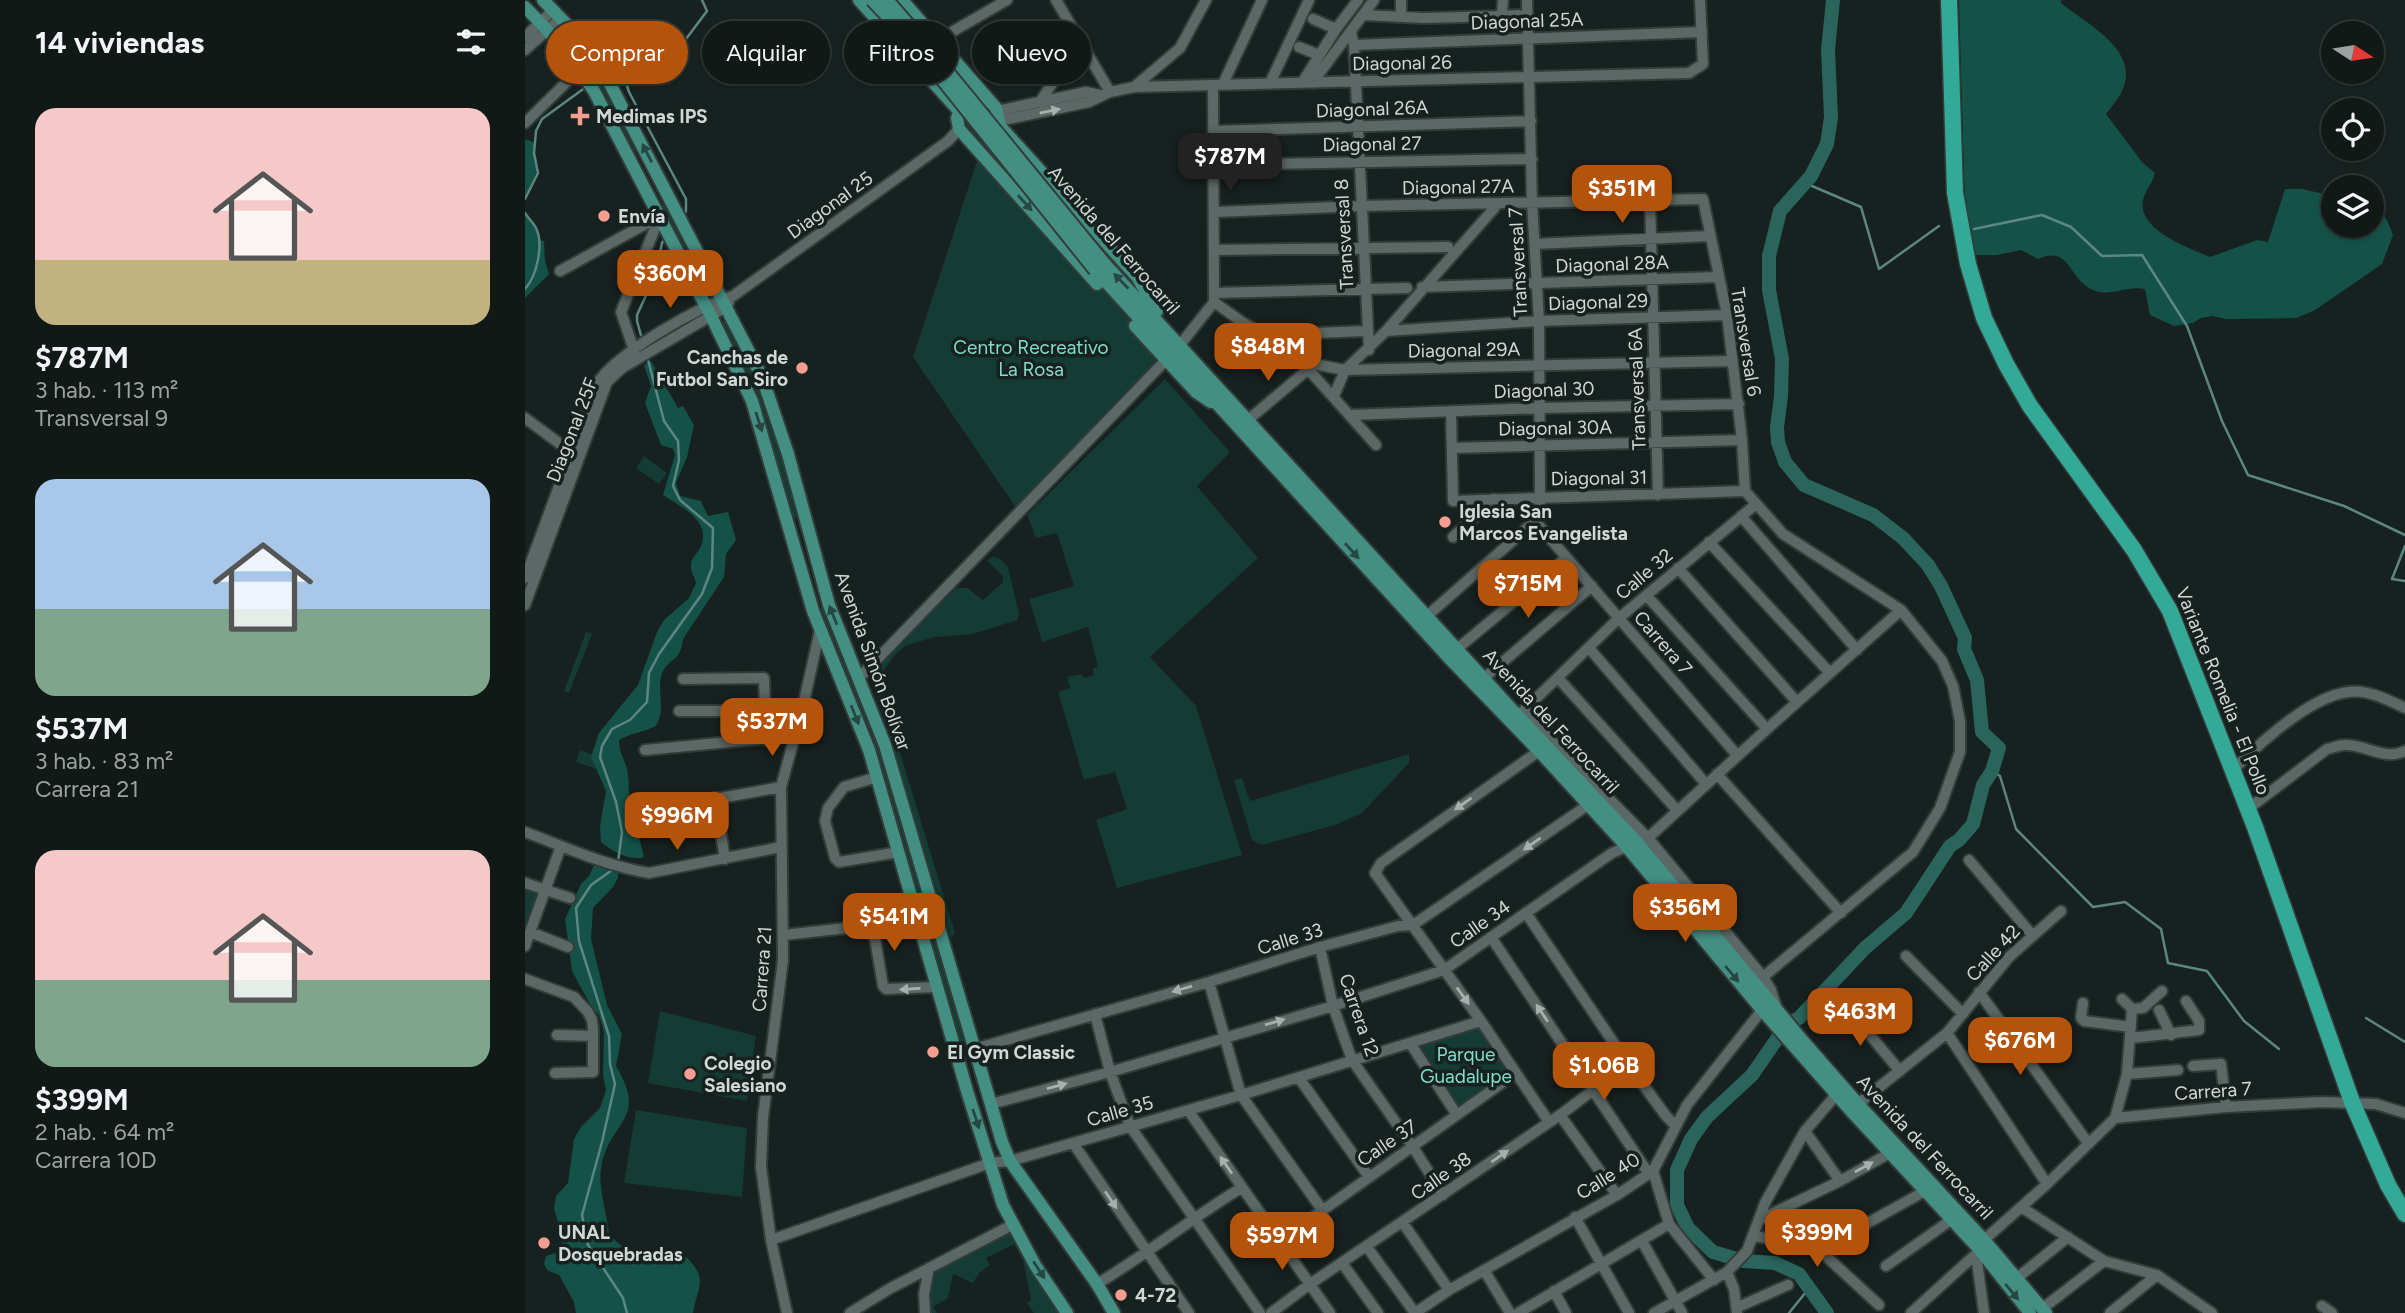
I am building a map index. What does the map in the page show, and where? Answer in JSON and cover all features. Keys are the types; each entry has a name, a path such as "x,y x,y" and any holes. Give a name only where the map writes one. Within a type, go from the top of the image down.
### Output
{"highway":[{"name":"Variante Romelia - El Pollo","path":"1949,0 1955,193 1968,264 1985,318 2029,406 2134,550 2160,591 2186,645 2248,809 2352,1102 2383,1175 2405,1214"}],"main road":[{"name":"Avenida Simón Bolívar","path":"543,0 576,34 609,82 727,301 752,355 770,398 829,606 885,745 974,1049 1010,1161 1115,1312"},
{"path":"859,0 959,111"},
{"name":"Avenida del Ferrocarril","path":"872,0 913,43 1226,412 1433,641 1588,805 1637,842"},
{"name":"Avenida del Ferrocarril","path":"887,0 920,37 1100,266 1176,340 1220,392 1637,842 1770,1014 1858,1104 1980,1248 2017,1278 2040,1311"},
{"path":"902,0 920,21"},
{"name":"Avenida Simón Bolívar","path":"525,7 545,27"},
{"path":"958,67 996,115 1137,277 1176,340"},
{"name":"Avenida Simón Bolívar","path":"589,84 662,220 752,401 820,630 869,750 1003,1205 1012,1225 1067,1313"},
{"path":"996,115 974,98 963,104 957,122 964,134 1196,393 1226,412"},
{"path":"964,134 979,140 989,137 996,115"},
{"name":"Avenida del Ferrocarril","path":"1798,1044 1836,1095 1951,1220 2040,1311"}],"street":[{"path":"958,28 1007,0"},
{"path":"1056,0 1105,94"},
{"path":"1195,22 1197,0"},
{"path":"1134,88 1179,48 1206,0"},
{"path":"1176,340 1214,297 1213,131 1218,85 1262,0"},
{"path":"1270,83 1309,0"},
{"path":"1307,83 1351,33 1374,0"},
{"path":"1401,0 1401,17"},
{"path":"1502,16 1503,0"},
{"name":"Transversal 7","path":"1527,0 1541,408 1541,497 1535,521"},
{"path":"1700,0 1702,32"},
{"path":"1307,83 1319,55 1353,2"},
{"path":"525,50 557,14"},
{"path":"1363,15 1519,15"},
{"path":"1313,19 1336,29"},
{"path":"527,32 545,27"},
{"name":"Diagonal 26","path":"996,115 1089,102 1105,94 1134,88 1689,73 1703,64 1702,32"},
{"name":"Diagonal 25A","path":"1354,45 1702,32"},
{"name":"Transversal 8","path":"1351,33 1354,45 1369,350"},
{"path":"1299,47 1319,55"},
{"path":"525,123 571,84"},
{"path":"1040,102 1052,84"},
{"name":"Diagonal 26","path":"996,115 1086,92 1105,94"},
{"name":"Diagonal 26A","path":"1213,131 1531,121"},
{"name":"Diagonal 25","path":"708,311 727,301 949,141 964,134"},
{"name":"Diagonal 27","path":"1213,165 1532,159"},
{"name":"Transversal 6A","path":"1650,199 1658,495"},
{"name":"Diagonal 27A","path":"1215,212 1361,206 1703,199"},
{"name":"Transversal 6","path":"1703,199 1727,315 1739,404 1745,491"},
{"path":"1334,396 1345,370 1369,350 1497,205"},
{"path":"560,271 630,233 662,220"},
{"path":"638,353 621,312 643,255 662,220"},
{"path":"630,233 643,255"},
{"path":"1535,244 1710,236"},
{"path":"1214,250 1448,247"},
{"name":"Diagonal 28A","path":"1422,287 1719,277"},
{"path":"1214,297 1407,288"},
{"name":"Diagonal 29A","path":"1214,297 1311,366 1345,370 1732,361"},
{"name":"Diagonal 25F","path":"525,606 601,377 613,365 708,311"},
{"name":"Diagonal 29","path":"1386,331 1539,321 1727,315"},
{"path":"1265,335 1366,331"},
{"path":"859,678 1166,360"},
{"path":"1248,420 1311,366 1376,445"},
{"name":"Diagonal 30","path":"1350,415 1656,404 1739,404"},
{"path":"1451,411 1452,448"},
{"path":"525,418 575,454"},
{"name":"Diagonal 30A","path":"1452,448 1742,440"},
{"name":"Diagonal 31","path":"1452,448 1454,501 1745,491"},
{"name":"Diagonal 25F","path":"525,578 575,454"},
{"path":"1745,491 1783,534 1901,610 1942,661 1953,686 1959,720 1960,752 1940,808 1913,852 1763,977"},
{"path":"1453,537 1494,499"},
{"name":"Calle 32","path":"1520,714 1619,618 1755,505"},
{"path":"1741,516 1857,650"},
{"path":"1427,616 1535,521"},
{"name":"Carrera 7","path":"1535,521 1737,755"},
{"path":"1709,542 1830,673"},
{"path":"1457,649 1566,558"},
{"path":"1678,568 1797,702"},
{"path":"1484,678 1592,586"},
{"path":"1647,596 1767,729"},
{"name":"Calle 34","path":"991,1104 1110,1072 1444,971 1612,853 1637,842 1677,810 1901,610"},
{"name":"Carrera 21","path":"787,1313 771,1240 761,1167 763,1117 783,960 781,787 820,630"},
{"path":"1589,648 1706,784"},
{"path":"683,678 764,678 766,740"},
{"path":"1558,678 1677,810"},
{"path":"2233,770 2293,718 2336,695 2357,691 2379,696 2405,708"},
{"path":"679,711 764,711"},
{"path":"645,750 794,736"},
{"path":"2248,809 2327,749 2343,744 2386,755 2405,751"},
{"path":"1539,751 1375,869 1376,877 1481,1021 1549,1122"},
{"path":"1717,774 1841,913"},
{"path":"877,777 844,787 826,814 825,821 835,858 839,862 899,852"},
{"path":"649,811 781,787"},
{"path":"715,798 725,859"},
{"name":"Calle 33","path":"974,1049 1209,982 1319,947 1398,926 1413,925 1588,805"},
{"path":"525,832 630,870 649,873 781,847"},
{"path":"1637,842 1763,977 1771,989 1770,1014"},
{"path":"525,946 561,846"},
{"path":"1969,860 2033,936"},
{"path":"525,883 570,898"},
{"name":"Calle 42","path":"1858,1104 1947,1033 2009,957 2061,911"},
{"path":"1526,913 1628,1064 1676,1126"},
{"path":"784,936 918,920"},
{"path":"873,927 883,985 886,989 938,987"},
{"path":"530,932 568,947"},
{"path":"1491,937 1651,1172 1669,1224 1714,1280"},
{"name":"Carrera 12","path":"1319,947 1333,1006 1352,1060 1443,1195"},
{"path":"1906,956 1963,1014"},
{"path":"525,979 575,997 592,1020 593,1072 555,1073"},
{"path":"1209,982 1241,1095 1323,1211"},
{"path":"2132,1009 2143,1008 2162,991"},
{"path":"1979,992 2088,1143"},
{"path":"1911,1313 2115,1118 2127,1074 2131,1032 2132,1009 2122,999"},
{"path":"2083,1003 2081,1018 2084,1021 2131,1032 2171,1035 2199,1030 2199,1021 2186,1001"},
{"path":"1845,1005 1900,1072"},
{"path":"2158,1010 2171,1035"},
{"path":"1094,1014 1110,1072 1130,1126 1259,1313"},
{"name":"Calle 40","path":"1415,1313 1449,1290 1617,1195 1651,1172 1687,1105 1770,1014"},
{"name":"Calle 35","path":"771,1240 990,1163 1010,1161 1241,1095 1481,1021"},
{"path":"1947,1033 2047,1184"},
{"path":"557,1035 593,1036"},
{"path":"1410,1043 1457,1115"},
{"name":"Calle 38","path":"1271,1313 1560,1115 1628,1064"},
{"path":"2193,1066 2221,1064 2227,1107"},
{"path":"2127,1074 2178,1070"},
{"name":"Calle 37","path":"1279,1242 1516,1073"},
{"path":"1299,1078 1369,1177"},
{"path":"1654,1313 1731,1269 1747,1251 1765,1203 1805,1130 1836,1095"},
{"name":"Carrera 7","path":"2115,1118 2227,1107 2352,1102 2389,1107 2405,1113"},
{"path":"1188,1110 1330,1313"},
{"path":"1560,1115 1617,1195"},
{"path":"1805,1130 1840,1181"},
{"path":"1073,1143 1189,1313"},
{"path":"1759,1220 1840,1181 1890,1153"},
{"path":"1097,1284 1147,1254 1194,1217 1241,1188"},
{"path":"1753,1236 1821,1247 1925,1191"},
{"path":"2021,1207 2104,1261 2157,1275 2212,1313"},
{"path":"1575,1217 1629,1313"},
{"path":"1886,1266 1951,1220"},
{"path":"1403,1223 1449,1290"},
{"path":"1518,1313 1669,1224"},
{"path":"850,1313 1012,1225"},
{"path":"2017,1278 2068,1237"},
{"path":"1642,1241 1682,1313"},
{"path":"1367,1247 1415,1313"},
{"path":"1821,1247 1829,1259 1879,1305"},
{"path":"1971,1313 1984,1308 1980,1248"},
{"path":"2040,1311 2104,1261"},
{"path":"1342,1263 1378,1313"},
{"path":"925,1313 924,1294 929,1268"},
{"path":"1731,1269 1737,1310 1788,1284"},
{"path":"1484,1270 1510,1313"},
{"path":"2110,1313 2157,1275"},
{"path":"1554,1291 1566,1313"},
{"path":"2322,1306 2332,1313"}],"green space":[{"name":"Centro Recreativo La Rosa","path":"859,0 902,0 919,21 876,21"},
{"path":"1959,0 2061,0 2061,3 2106,38 2123,60 2126,72 2124,86 2106,114 2142,162 2155,173 2144,197 2143,208 2146,218 2164,235 2210,257 2257,240 2268,242 2285,189 2302,189 2321,193 2321,238 2384,238 2384,215 2393,235 2382,264 2315,310 2297,318 2226,319 2213,316 2174,326 2150,315 2145,289 2108,292 2094,290 2086,286 2061,258 2048,256 2038,259 2021,250 1997,255 1976,255 1965,207"},
{"name":"Centro Recreativo La Rosa","path":"958,68 1137,277 1166,360 1019,512 913,357 980,152 929,84 958,84"},
{"path":"605,84 639,148 632,152 597,88"},
{"path":"525,139 535,143 534,153 538,168 525,199"},
{"path":"667,203 713,294 707,298 660,206"},
{"path":"525,213 535,225 539,240 544,241 549,274 525,298"},
{"path":"727,320 757,379 799,517 792,519 720,323"},
{"path":"651,361 678,408 683,406 694,425 687,457 676,483 680,496 701,501 708,516 728,512 736,540 726,554 724,577 683,639 678,655 663,671 660,684 661,712 656,726 619,740 628,773 627,811 636,824 644,857 633,858 616,852 601,842 600,826 606,791 591,757 599,733 638,685 664,620 689,598 696,583 691,569 692,562 703,538 699,523 693,516 663,495 675,455 673,449 661,445 645,403 651,386 644,365"},
{"path":"1165,379 1230,452 1197,486 1258,558 1150,657 1196,706 1242,855 1117,888 1096,820 1127,809 1115,772 1084,780 1058,692 1070,688 1067,677 1082,674 1084,678 1094,675 1093,668 1098,667 1088,627 1042,642 1029,599 1074,586 1057,533 1036,538 1027,515"},
{"path":"644,456 667,473 659,484 636,468"},
{"path":"999,558 1008,567 1019,614 1017,620 973,634 934,637 905,646 883,671 882,683 887,710 955,933 951,938 871,678 875,670 956,588 967,588 983,600 1003,582 1003,576 987,560"},
{"path":"825,607 880,746 968,1047 961,1049 873,749 818,609"},
{"path":"586,632 592,634 569,693 564,691"},
{"path":"580,750 600,757 596,769 576,762"},
{"path":"1409,754 1409,763 1362,813 1335,825 1262,845 1252,840 1234,780 1242,778 1250,801"},
{"path":"594,865 607,866 618,873 613,887 593,908 591,939 607,1005 622,1034 616,1066 629,1098 624,1120 605,1152 601,1168 609,1234 633,1251 654,1255 684,1255 697,1270 700,1282 693,1313 576,1313 574,1302 559,1275 547,1270 544,1264 546,1256 559,1252 563,1238 554,1209 556,1196 568,1183 574,1139 581,1127 600,1108 606,1090 603,1076 604,1032 599,1015 591,1006 572,971 565,919 581,884"},
{"path":"525,883 545,890 525,946"},
{"path":"660,1011 756,1036 747,1101 648,1083"},
{"name":"Parque Guadalupe","path":"1481,1021 1516,1073 1457,1115 1410,1043"},
{"path":"636,1110 747,1128 742,1197 624,1183"},
{"path":"1012,1225 1067,1313 1034,1313 1027,1303 1031,1300 1023,1260 1014,1244 986,1258 990,1265 979,1273 973,1283 953,1274 948,1298 933,1307 937,1313 925,1313 929,1268"}],"waterway":[{"path":"688,36 707,11 702,0"},
{"path":"1827,1313 1799,1274 1775,1263 1744,1261 1713,1252 1688,1228 1677,1205 1677,1170 1691,1139 1707,1117 1752,1075 1788,1023 1799,1018 1865,948 1906,913 1950,846 1973,824 1983,785 1992,771 1999,748 1982,732 1977,680 1964,649 1965,638 1941,586 1928,565 1903,538 1873,515 1804,485 1785,462 1778,442 1782,359 1769,290 1769,256 1780,211 1811,176 1827,144 1831,117 1828,50 1833,0"},
{"path":"626,84 686,199 683,216"},
{"path":"525,199 538,173 534,153 536,131 542,119 586,87"},
{"path":"1805,183 1861,207 1879,269 1939,226"},
{"path":"525,213 536,228 539,242 536,268 525,289"},
{"path":"1974,229 2042,215 2071,227 2102,256 2142,255 2187,326 2222,421 2248,475 2344,506 2405,535"},
{"path":"642,339 637,315 655,276 662,243 666,237"},
{"path":"618,862 622,832 616,802 600,757 602,746 612,729 630,720 647,702 649,673 659,654 702,594 712,568 713,528 680,500 673,486 679,460 678,441 664,421 647,356"},
{"path":"2405,546 2392,579 2405,581"},
{"path":"1992,771 2000,776 2016,829 2093,907 2125,902 2161,929 2168,963 2207,971 2244,1021 2279,1049"},
{"path":"615,868 591,885 576,908 579,941 609,1036 610,1064 615,1084 582,1215 588,1245 623,1298 627,1313"},
{"path":"2366,1018 2405,1042"},
{"path":"1789,1313 1810,1287"}],"place":[{"name":"Medimas IPS","path":"580,116"},
{"name":"Envía","path":"604,216"},
{"name":"Canchas de Futbol San Siro","path":"802,368"},
{"name":"Iglesia San Marcos Evangelista","path":"1445,522"},
{"name":"El Gym Classic","path":"933,1052"},
{"name":"Colegio Salesiano","path":"690,1074"},
{"name":"UNAL Dosquebradas","path":"544,1243"},
{"name":"4-72","path":"1121,1295"}]}
